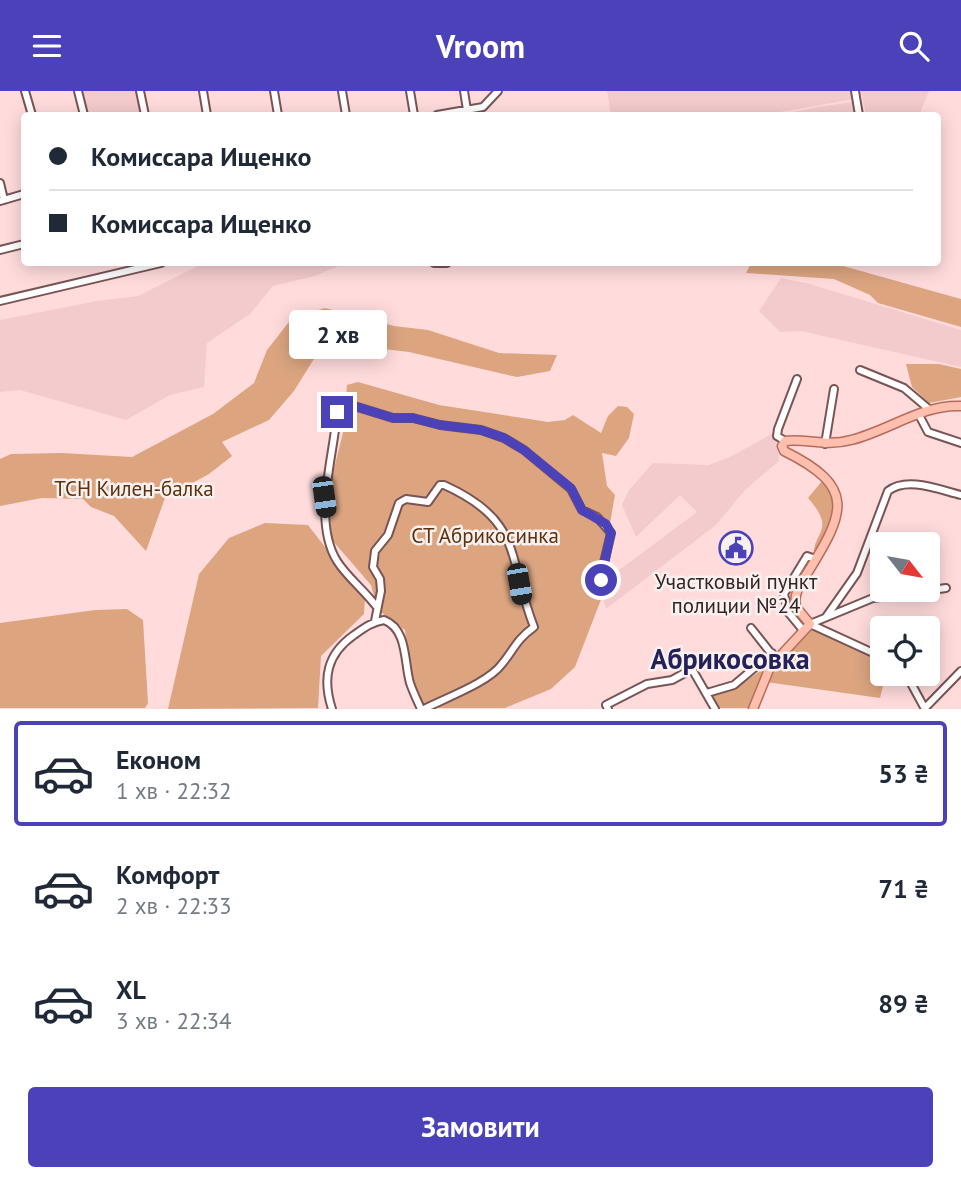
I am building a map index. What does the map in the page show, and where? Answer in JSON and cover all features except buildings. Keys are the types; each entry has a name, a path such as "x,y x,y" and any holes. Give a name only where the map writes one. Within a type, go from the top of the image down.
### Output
{"main road":[{"path":"783,444 825,444 850,440 930,410 961,406"},
{"path":"753,709 773,656 807,627 794,600 834,529 837,500 827,478 783,444"}],"street":[{"path":"25,91 31,112"},
{"path":"78,91 83,112"},
{"path":"140,91 144,112"},
{"path":"203,91 206,112"},
{"path":"274,91 278,112"},
{"path":"342,91 346,112"},
{"path":"410,91 414,112"},
{"path":"464,91 467,110"},
{"path":"455,112 482,107 498,91"},
{"path":"856,91 859,112"},
{"path":"0,183 2,200 21,195"},
{"path":"0,250 21,245"},
{"path":"118,266 119,272"},
{"path":"0,301 147,266"},
{"path":"860,370 904,389 930,410"},
{"path":"783,444 777,436 778,429 797,379"},
{"path":"825,444 834,389"},
{"path":"376,606 337,560 330,539 324,497 337,412 351,405 393,418 413,418 440,425 481,430 524,450 571,488 582,510 606,524 611,533 601,575 603,585"},
{"path":"919,415 928,432 961,443"},
{"path":"332,709 326,691 327,670 333,656 342,643 375,621 384,620 396,629 407,662 411,686 423,709 452,696 501,666 513,644 534,627 522,598 506,533 489,512 444,485 440,485 428,502 402,501 388,535 375,551 373,567 380,579 381,591 375,621"},
{"path":"826,617 858,573 871,529 888,491 901,485 912,485 961,495"},
{"path":"807,627 873,598 946,588"},
{"path":"807,627 870,652"},
{"path":"707,693 734,685 773,656 751,628"},
{"path":"608,709 606,705 647,684 672,680 692,670 715,709"},
{"path":"913,686 925,708 961,671"}],"shaded area":[{"path":"81,91 137,91 141,112 86,112"},
{"path":"607,91 853,91 854,99 780,112 610,112"},
{"path":"861,91 929,91 920,112 865,112"},
{"path":"852,102 854,112 795,112"},
{"path":"198,266 338,266 315,276 273,286 250,314 207,343 204,387 170,395 126,420 20,390 0,392 0,320 138,296"},
{"path":"781,278 810,284 961,330 961,367 801,331 780,332 759,311"},
{"path":"775,432 779,461 745,490 716,525 606,609 599,585 697,512 680,495 636,537 622,505 629,490 653,463 709,465 732,456"}],"green space":[{"path":"750,266 843,266 961,299 961,327 878,303 870,295 834,279 746,273"},
{"name":"ТСН Килен-балка","path":"325,308 394,326 428,330 499,353 557,355 550,371 517,377 409,352 334,343 317,354 294,391 269,420 222,442 232,456 209,474 165,498 146,551 114,516 91,507 83,499 42,498 0,506 0,459 11,454 62,453 132,457 213,414 254,383 267,350 292,318"},
{"path":"906,364 939,364 961,369 961,397 929,403 912,387"},
{"name":"СТ Абрикосинка","path":"358,382 439,405 548,422 565,420 573,415 601,433 608,416 618,406 627,407 634,414 629,438 616,456 602,453 607,486 615,495 599,585 602,597 575,667 551,689 505,708 425,708 410,677 405,630 378,610 371,585 332,540 328,492 343,433 347,385"},
{"path":"822,481 829,489 834,507 825,537 814,554 822,524 817,509 808,498"},
{"path":"265,523 308,525 365,599 364,614 321,656 318,708 168,709 199,574 229,538"},
{"path":"127,609 143,620 148,703 145,708 0,708 0,623 95,610"},
{"path":"813,628 870,654 870,686 883,686 880,698 766,682 772,670"},
{"path":"764,668 751,708 716,708 710,696 735,689"}],"place":[{"name":"Участковый пункт полиции №24","path":"736,548"}],"district":[{"name":"Абрикосовка","path":"730,659"}],"route":[{"path":"337,412 340,408 351,405 361,406 393,418 413,418 440,425 481,430 504,438 524,450 571,488 582,510 606,524 611,533 601,580"}]}
